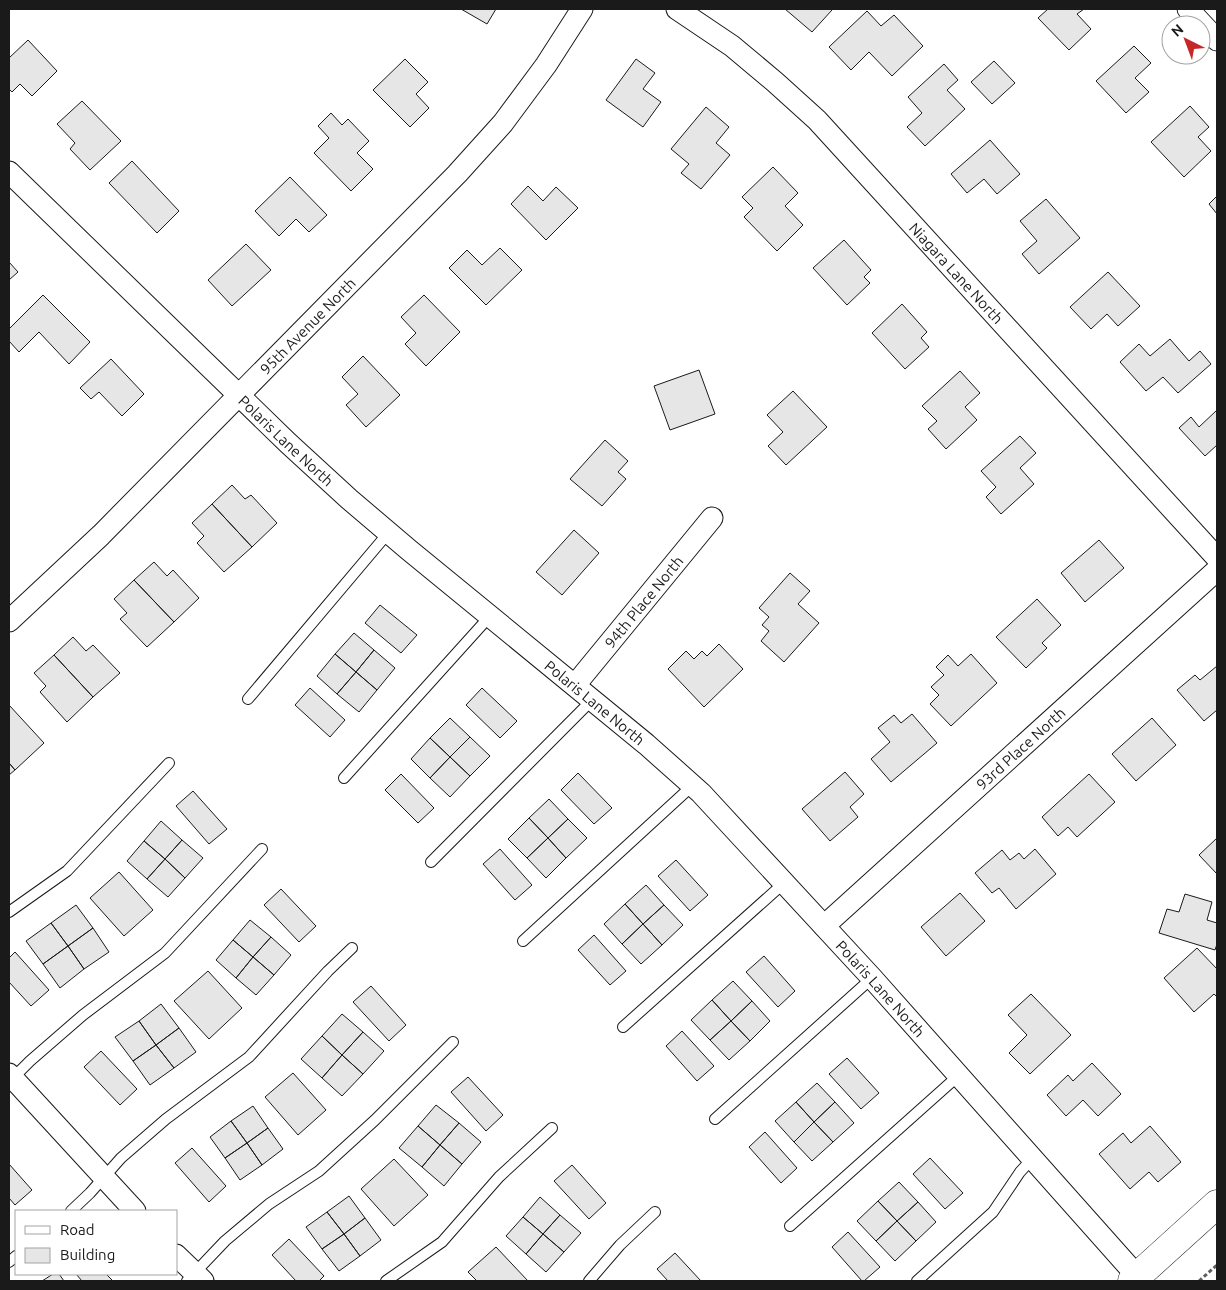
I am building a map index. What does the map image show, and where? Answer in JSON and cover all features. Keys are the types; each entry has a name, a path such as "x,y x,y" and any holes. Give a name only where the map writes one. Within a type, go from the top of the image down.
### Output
{"main road":[{"path":"1134,1279 1217,1204"}],"street":[{"name":"95th Avenue North","path":"9,621 101,535 457,174 503,123 546,65 582,9"},
{"name":"Niagara Lane North","path":"677,9 732,46 817,120 1217,558"},
{"path":"1188,9 1217,40"},
{"name":"Polaris Lane North","path":"9,172 239,396 350,499 646,744 701,793 872,978 1032,1158 1134,1279"},
{"name":"94th Place North","path":"575,685 712,518"},
{"name":"93rd Place North","path":"824,926 1217,570"},
{"path":"10,1078 134,1210"},
{"path":"178,1258 195,1279"}],"lane":[{"path":"248,699 389,532"},
{"path":"344,778 490,616"},
{"path":"431,862 592,700"},
{"path":"9,912 67,871 169,763"},
{"path":"524,940 692,786"},
{"path":"10,1078 83,1015 165,953 262,849"},
{"path":"623,1027 784,883"},
{"path":"72,1210 121,1158 166,1119 249,1057 328,971 352,948"},
{"path":"715,1119 872,978"},
{"path":"195,1279 225,1241 269,1204 319,1171 375,1120 453,1042"},
{"path":"790,1226 958,1076"},
{"path":"386,1281 442,1242 499,1177 552,1128"},
{"path":"918,1281 993,1212 1020,1172 1032,1158"},
{"path":"589,1281 620,1244 655,1212"}],"path":[{"path":"1199,1281 1217,1265"}],"building":[{"path":"461,9 496,9 487,24"},
{"path":"785,9 831,9 832,10 812,32"},
{"path":"1048,9 1084,9 1077,14 1091,29 1069,50 1038,18"},
{"path":"867,11 881,26 894,15 923,46 892,76 869,52 851,70 829,47"},
{"path":"28,40 57,71 32,96 20,84 12,92 9,89 9,58"},
{"path":"1134,46 1151,63 1135,78 1149,92 1126,113 1096,81"},
{"path":"405,59 428,82 416,94 429,108 410,127 373,90"},
{"path":"636,59 655,73 643,89 661,102 643,127 606,100"},
{"path":"994,61 1015,83 992,104 971,82"},
{"path":"944,64 958,80 947,90 965,109 925,146 907,127 922,113 908,97"},
{"path":"82,101 121,141 90,170 70,149 75,143 57,124"},
{"path":"1190,106 1209,127 1198,137 1211,151 1184,177 1151,142"},
{"path":"706,107 729,127 716,143 730,155 701,189 681,173 689,164 671,149"},
{"path":"331,113 342,125 348,119 369,141 357,153 373,169 351,191 314,153 329,138 318,126"},
{"path":"990,140 1020,174 997,194 984,179 967,193 951,174"},
{"path":"132,161 179,211 157,233 109,183"},
{"path":"773,167 798,193 785,206 803,225 777,251 744,217 753,208 742,197"},
{"path":"290,177 327,215 309,232 296,219 279,236 255,211"},
{"path":"528,186 543,201 556,187 578,208 546,240 511,204"},
{"path":"1217,196 1217,214 1209,204"},
{"path":"1046,199 1080,238 1039,274 1022,254 1037,241 1020,221"},
{"path":"844,240 871,270 864,277 870,283 847,305 813,268"},
{"path":"246,244 271,270 232,306 208,280"},
{"path":"500,248 522,270 486,305 449,268 467,250 482,265"},
{"path":"9,262 18,272 9,280"},
{"path":"1108,272 1140,306 1118,326 1107,314 1091,329 1070,307"},
{"path":"43,295 90,342 69,364 39,332 19,352 9,341 9,329"},
{"path":"424,295 460,332 426,366 405,344 416,333 401,317"},
{"path":"902,304 927,332 921,338 929,347 905,369 872,333"},
{"path":"1170,339 1189,361 1200,351 1211,364 1178,393 1163,377 1146,391 1120,362 1139,344 1150,356"},
{"path":"363,356 400,395 366,427 346,405 358,394 342,377"},
{"path":"111,359 144,394 122,416 99,392 91,399 80,388"},
{"path":"699,370 715,414 670,430 654,386"},
{"path":"960,371 980,393 965,407 977,420 946,449 928,429 937,421 922,406"},
{"path":"793,391 827,427 786,465 768,446 783,432 767,415"},
{"path":"1217,410 1217,445 1205,456 1179,428 1191,417 1199,427"},
{"path":"1020,436 1036,453 1020,468 1034,484 1001,514 986,497 996,487 981,471"},
{"path":"605,440 628,461 618,472 626,479 602,506 570,479"},
{"path":"232,485 245,499 251,495 277,523 252,547 212,504"},
{"path":"212,504 252,547 224,572 197,543 204,536 192,523"},
{"path":"574,530 599,553 562,595 536,572"},
{"path":"1099,540 1124,568 1085,602 1061,573"},
{"path":"154,562 167,576 173,570 199,598 174,622 134,580"},
{"path":"790,573 810,591 798,604 819,623 784,662 761,641 769,631 762,625 769,617 759,608"},
{"path":"134,580 174,622 147,647 120,619 127,613 114,599"},
{"path":"1037,599 1061,625 1042,643 1047,648 1026,668 996,637"},
{"path":"380,605 417,635 401,653 365,623"},
{"path":"354,633 374,650 356,672 335,654"},
{"path":"73,637 86,651 93,645 120,673 93,697 54,655"},
{"path":"719,644 743,669 704,707 668,669 686,651 694,659 702,651 707,656"},
{"path":"374,650 395,668 377,690 356,672"},
{"path":"335,654 356,672 337,694 317,676"},
{"path":"971,654 997,683 951,726 930,704 939,695 931,687 944,675 936,667 948,655 958,666"},
{"path":"54,655 93,697 67,722 40,692 46,686 34,673"},
{"path":"1217,666 1217,710 1204,721 1177,690 1195,675 1200,680"},
{"path":"356,672 377,690 359,712 337,694"},
{"path":"310,688 345,720 330,737 295,705"},
{"path":"482,688 517,721 500,738 466,705"},
{"path":"9,705 44,743 15,770 9,763"},
{"path":"912,714 937,743 891,782 871,759 890,742 878,728 894,715 901,723"},
{"path":"450,718 470,737 450,757 430,738"},
{"path":"1152,718 1176,745 1136,781 1112,754"},
{"path":"470,737 490,756 470,776 450,757"},
{"path":"430,738 450,757 430,778 411,759"},
{"path":"450,757 470,776 450,797 430,778"},
{"path":"9,763 15,770 9,775"},
{"path":"845,772 864,794 850,807 858,817 830,841 802,809"},
{"path":"578,773 612,808 594,824 561,790"},
{"path":"401,774 434,808 418,823 385,790"},
{"path":"1089,774 1115,802 1077,837 1068,827 1058,836 1042,817"},
{"path":"193,791 227,829 209,844 176,806"},
{"path":"549,799 568,819 548,838 529,818"},
{"path":"529,818 548,838 527,858 508,839"},
{"path":"568,819 587,838 566,858 548,838"},
{"path":"161,821 182,840 165,859 144,841"},
{"path":"548,838 566,858 546,878 527,858"},
{"path":"1217,838 1217,874 1199,855"},
{"path":"182,840 203,858 185,878 165,859"},
{"path":"144,841 165,859 147,879 127,861"},
{"path":"500,849 532,885 515,900 483,864"},
{"path":"1035,849 1056,874 1016,909 999,888 992,893 975,873 1002,850 1010,860 1019,853 1024,859"},
{"path":"165,859 185,878 168,897 147,879"},
{"path":"676,860 708,895 690,911 658,876"},
{"path":"119,872 153,910 124,936 90,898"},
{"path":"646,885 664,905 643,924 625,904"},
{"path":"281,889 316,926 299,942 264,905"},
{"path":"960,893 985,921 946,956 921,927"},
{"path":"1185,894 1212,902 1207,920 1217,923 1217,944 1215,950 1159,933 1167,909 1179,912"},
{"path":"625,904 643,924 622,944 604,924"},
{"path":"76,905 93,928 68,946 51,923"},
{"path":"664,905 683,925 662,945 643,924"},
{"path":"250,920 271,937 253,957 233,940"},
{"path":"51,923 68,946 43,964 26,941"},
{"path":"643,924 662,945 641,964 622,944"},
{"path":"93,928 109,952 84,969 68,946"},
{"path":"594,935 626,971 610,985 578,950"},
{"path":"271,937 291,955 274,975 253,957"},
{"path":"233,940 253,957 236,978 216,960"},
{"path":"68,946 84,969 60,988 43,964"},
{"path":"1197,948 1217,969 1217,997 1214,994 1194,1012 1164,978"},
{"path":"15,952 49,990 31,1006 9,982 9,958"},
{"path":"764,956 795,991 778,1007 746,972"},
{"path":"253,957 274,975 256,995 236,978"},
{"path":"208,971 242,1008 209,1039 174,1001"},
{"path":"733,981 752,1001 731,1021 712,1000"},
{"path":"371,986 406,1025 389,1041 353,1002"},
{"path":"1031,994 1071,1035 1030,1074 1009,1053 1027,1035 1008,1015"},
{"path":"712,1000 731,1021 710,1040 691,1020"},
{"path":"752,1001 770,1021 750,1041 731,1021"},
{"path":"161,1004 179,1028 156,1045 139,1021"},
{"path":"342,1014 363,1032 342,1055 322,1036"},
{"path":"139,1021 156,1045 133,1061 115,1037"},
{"path":"731,1021 750,1041 729,1060 710,1040"},
{"path":"179,1028 196,1052 174,1068 156,1045"},
{"path":"682,1031 714,1066 697,1081 666,1046"},
{"path":"363,1032 384,1051 363,1074 342,1055"},
{"path":"322,1036 342,1055 322,1078 301,1059"},
{"path":"156,1045 174,1068 150,1085 133,1061"},
{"path":"101,1051 137,1089 120,1105 84,1067"},
{"path":"342,1055 363,1074 342,1096 322,1078"},
{"path":"847,1058 879,1093 861,1109 829,1074"},
{"path":"1092,1063 1121,1094 1098,1116 1083,1100 1066,1116 1047,1095 1068,1075 1073,1081"},
{"path":"293,1073 326,1110 298,1135 265,1097"},
{"path":"468,1077 503,1115 486,1131 451,1092"},
{"path":"817,1083 835,1102 814,1122 796,1102"},
{"path":"796,1102 814,1122 794,1142 775,1121"},
{"path":"835,1102 854,1123 833,1142 814,1122"},
{"path":"436,1105 459,1123 440,1145 418,1126"},
{"path":"253,1106 268,1128 247,1143 231,1121"},
{"path":"231,1121 247,1143 225,1158 210,1137"},
{"path":"814,1122 833,1142 812,1161 794,1142"},
{"path":"459,1123 481,1142 462,1164 440,1145"},
{"path":"418,1126 440,1145 422,1167 399,1148"},
{"path":"1150,1126 1181,1162 1158,1182 1149,1172 1130,1189 1099,1154 1123,1133 1131,1143"},
{"path":"268,1128 283,1149 262,1165 247,1143"},
{"path":"765,1132 797,1168 781,1183 749,1147"},
{"path":"247,1143 262,1165 240,1180 225,1158"},
{"path":"440,1145 462,1164 444,1186 422,1167"},
{"path":"192,1148 226,1186 209,1202 175,1163"},
{"path":"930,1158 963,1193 945,1209 913,1174"},
{"path":"394,1159 428,1195 394,1226 361,1189"},
{"path":"9,1164 32,1190 15,1205 9,1198"},
{"path":"572,1165 606,1203 589,1219 554,1181"},
{"path":"899,1182 918,1202 897,1221 878,1201"},
{"path":"349,1196 365,1218 344,1234 327,1212"},
{"path":"540,1197 560,1215 543,1234 523,1217"},
{"path":"878,1201 897,1221 876,1241 857,1221"},
{"path":"918,1202 936,1222 916,1241 897,1221"},
{"path":"327,1212 344,1234 322,1249 306,1227"},
{"path":"560,1215 581,1233 564,1252 543,1234"},
{"path":"523,1217 543,1234 526,1254 506,1236"},
{"path":"365,1218 381,1240 360,1256 344,1234"},
{"path":"897,1221 916,1241 895,1261 876,1241"},
{"path":"848,1232 880,1267 864,1281 832,1247"},
{"path":"344,1234 360,1256 339,1271 322,1249"},
{"path":"543,1234 564,1252 546,1272 526,1254"},
{"path":"289,1239 324,1276 319,1281 296,1281 272,1255"},
{"path":"496,1247 528,1281 477,1281 468,1272"},
{"path":"675,1253 701,1281 668,1281 657,1269"},
{"path":"51,1275 60,1275 64,1281 42,1281"},
{"path":"77,1275 107,1275 113,1281 82,1281"}]}
